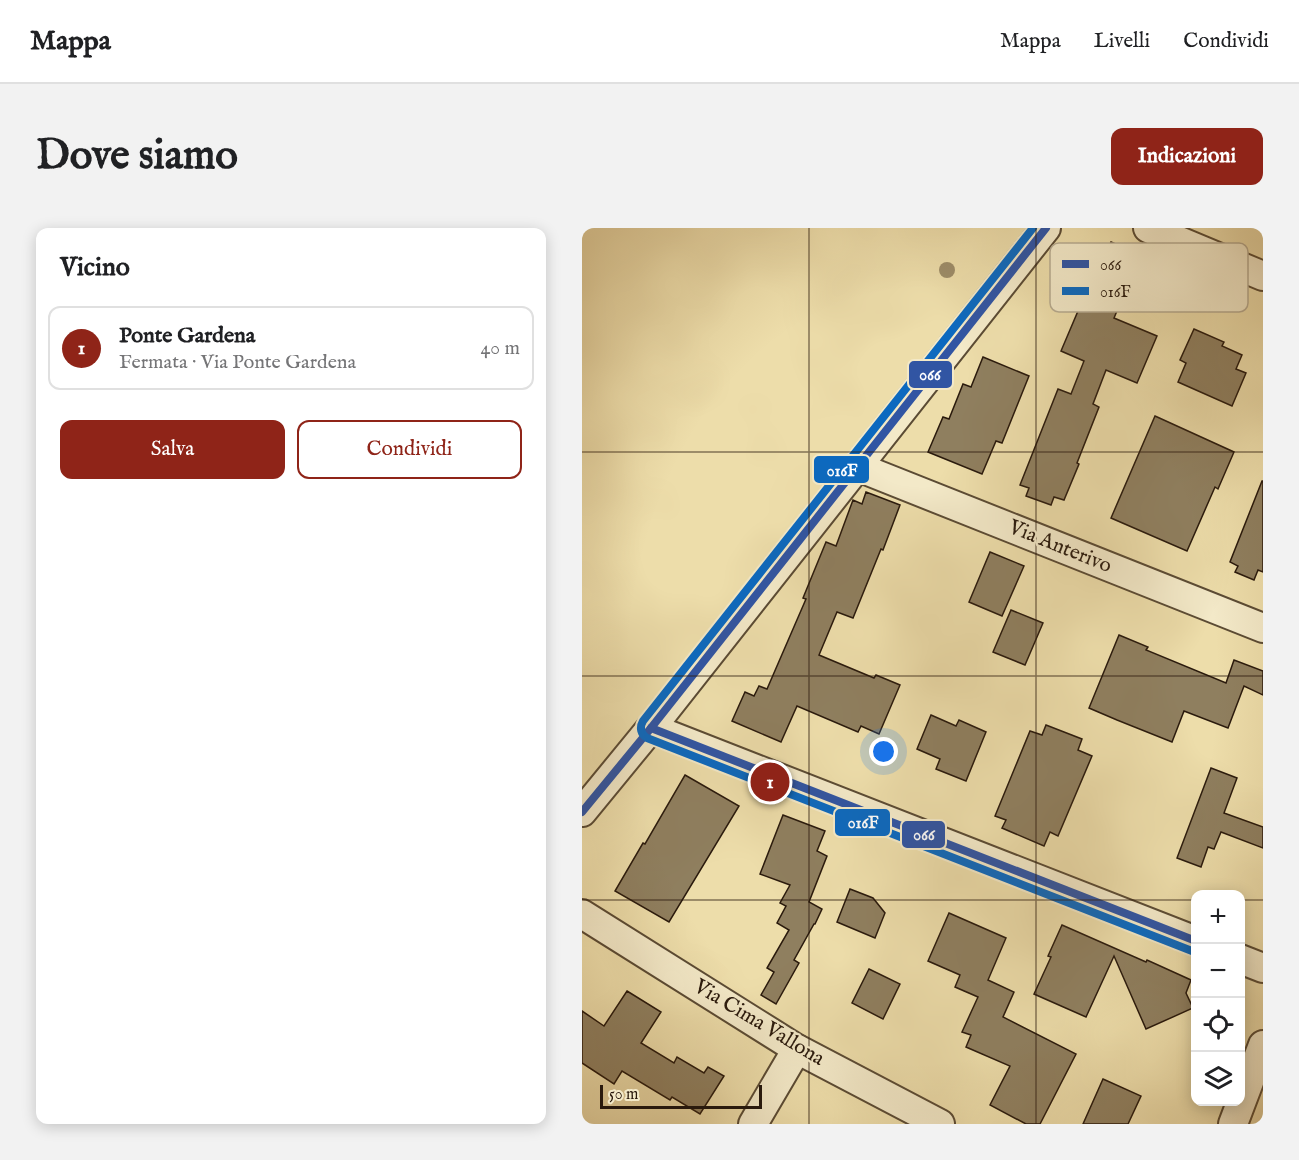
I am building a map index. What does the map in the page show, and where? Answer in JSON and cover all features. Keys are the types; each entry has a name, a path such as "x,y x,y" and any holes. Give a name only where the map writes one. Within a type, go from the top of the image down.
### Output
{"street":[{"path":"582,812 1046,228"},
{"path":"1148,228 1184,243"},
{"path":"1248,270 1263,276"},
{"name":"Via Anterivo","path":"858,467 1263,628"},
{"path":"651,728 1191,939"},
{"name":"Via Cima Vallona","path":"582,914 797,1049 940,1124"},
{"path":"1245,961 1263,968"},
{"path":"1233,1124 1263,1045"},
{"path":"753,1124 797,1049"}],"building":[{"path":"1078,312 1117,312 1114,318 1157,336 1137,383 1106,370 1093,404 1099,407 1077,463 1079,464 1064,500 1054,497 1051,505 1026,496 1029,488 1020,485 1058,389 1071,394 1084,361 1061,351"},
{"path":"1194,329 1224,342 1222,346 1242,355 1236,369 1246,373 1232,406 1178,382 1186,363 1180,360"},
{"path":"983,357 1029,376 1002,443 996,441 982,474 928,452 943,417 949,419 963,384 971,387"},
{"path":"1155,416 1234,452 1218,489 1215,487 1187,551 1111,518"},
{"path":"1262,481 1263,572 1258,570 1254,580 1235,572 1238,566 1230,562"},
{"path":"866,492 900,505 853,618 837,612 819,655 874,678 876,675 900,685 879,734 861,726 858,732 797,706 781,742 732,721 745,692 754,696 759,686 767,689 806,599 803,598 826,542 836,546 853,500 862,504"},
{"path":"990,552 1024,566 1002,616 969,602"},
{"path":"1011,610 1043,623 1025,665 993,652"},
{"path":"1119,635 1148,647 1146,650 1226,683 1234,660 1263,671 1263,695 1244,686 1228,728 1184,711 1172,742 1117,720 1089,708"},
{"path":"931,715 956,726 959,720 986,732 966,781 936,769 940,759 917,749"},
{"path":"1046,725 1082,739 1078,750 1092,756 1058,836 1050,832 1044,846 1002,828 1006,820 995,816 1030,731 1042,735"},
{"path":"1211,768 1237,778 1224,813 1263,827 1263,848 1221,832 1214,849 1208,847 1201,867 1177,858"},
{"path":"685,775 739,806 669,922 615,891"},
{"path":"783,815 825,831 817,851 827,856 809,902 822,909 794,960 799,963 776,1004 761,995 774,972 767,968 789,930 777,923 786,906 780,903 790,885 760,874"},
{"path":"850,889 873,898 885,913 875,938 837,922"},
{"path":"949,913 1006,938 988,980 1014,992 1003,1017 1076,1054 1040,1124 1026,1124 990,1105 1010,1066 966,1047 971,1035 962,1032 978,997 955,987 960,975 928,961"},
{"path":"1062,925 1191,980 1186,993 1191,1009 1146,1029 1114,956 1086,1017 1034,994 1051,957 1048,956"},
{"path":"869,969 900,984 883,1019 852,1003"},
{"path":"627,991 661,1012 641,1043 674,1063 677,1057 704,1073 708,1067 724,1076 700,1114 672,1097 670,1100 622,1071 614,1084 582,1063 582,1011 604,1026"},
{"path":"1103,1079 1141,1096 1128,1124 1083,1124"}],"transit line":[{"name":"016F","path":"1033,228 643,721 641,731 647,738 1191,951"},
{"name":"066","path":"582,812 1046,228"},
{"name":"066","path":"651,728 1191,939"}],"place":[{"name":"Ponte Gardena","path":"770,782"}]}
